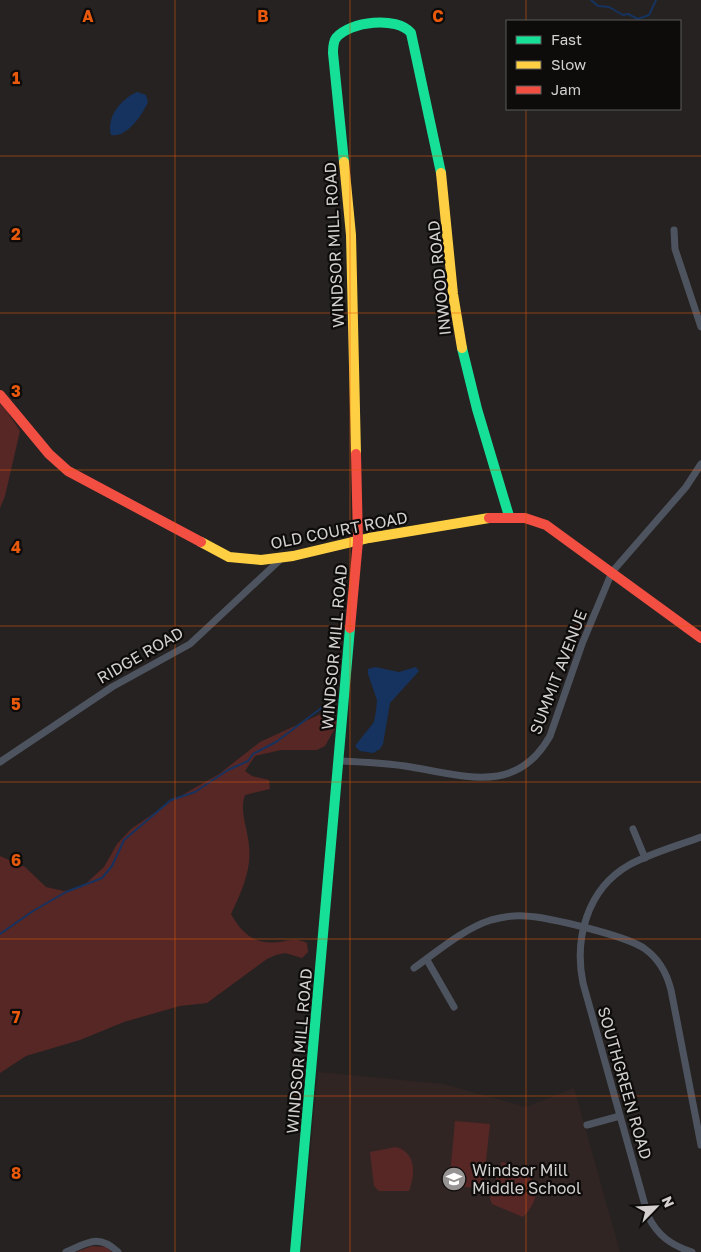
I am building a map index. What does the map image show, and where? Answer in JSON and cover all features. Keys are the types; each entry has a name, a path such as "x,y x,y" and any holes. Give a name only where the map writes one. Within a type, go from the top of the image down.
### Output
{"main road":[{"name":"WINDSOR MILL ROAD","path":"295,1252 358,541 351,235 333,46 337,37 344,33 382,22 399,22 409,28 411,33"},
{"name":"INWOOD ROAD","path":"411,33 442,176 453,294 461,344 477,409 509,516"},
{"name":"OLD COURT ROAD","path":"0,395 13,408 46,453 82,480 220,554 248,561 282,557 358,541 509,516 527,517 541,522 701,638"}],"street":[{"path":"674,230 675,249 701,327"},
{"name":"SUMMIT AVENUE","path":"339,761 410,766 482,778 505,775 527,764 544,746 550,736 582,644 612,572 686,487 701,464"},
{"name":"RIDGE ROAD","path":"0,762 112,687 190,644 282,557"},
{"path":"633,829 645,858"},
{"name":"SOUTHGREEN ROAD","path":"692,1252 669,1242 653,1225 620,1116 580,969 579,957 582,928 593,903 608,883 629,865 701,837"},
{"path":"414,968 467,931 493,919 525,916 582,928 634,943 646,949 663,969 672,990 701,1145"},
{"path":"426,960 454,1008"},
{"path":"587,1125 620,1116"},
{"path":"66,1252 95,1240 106,1242 118,1252"}],"shaded area":[{"path":"0,401 20,431 5,496 0,508"},
{"path":"327,711 334,715 338,723 325,746 317,750 281,750 255,756 245,771 252,776 269,780 270,789 245,795 243,801 243,814 249,846 249,863 242,889 231,914 240,927 256,940 280,942 300,940 307,943 308,952 302,958 285,953 267,959 207,1003 180,1006 124,1022 80,1040 26,1056 0,1073 0,856 25,867 46,887 64,891 82,887 104,867 117,844 131,829 170,802 219,774 260,742"},
{"name":"Windsor Mill Middle School","path":"318,1072 443,1084 526,1107 574,1088 620,1252 301,1252"},
{"path":"455,1121 490,1124 483,1189 449,1185"},
{"path":"396,1147 408,1154 413,1165 409,1191 379,1191 374,1186 370,1152"},
{"path":"502,1162 522,1170 534,1182 536,1190 535,1199 531,1208 523,1217 492,1204 490,1198"},
{"path":"92,1246 106,1247 112,1252 76,1252"}],"water":[{"path":"137,92 146,95 148,102 142,113 133,125 123,133 111,135 111,122 116,109 125,99"},
{"path":"375,667 399,672 416,667 419,671 390,703 383,744 380,749 373,753 360,751 355,746 374,722 377,700 368,669"}],"waterway":[{"path":"591,0 598,6 609,7 623,15 628,14 638,19 649,15 656,0"},
{"path":"0,934 33,911 66,892 102,878 112,866 124,840 171,800 195,792 228,770 248,761 253,754 276,742 324,706 339,700"}],"traffic: fast":[{"path":"344,162 333,53 334,41 343,32 362,24 395,24 411,33 441,173"},
{"path":"462,348 477,409 509,516"},
{"path":"295,1252 350,628"}],"traffic: slow":[{"path":"344,162 351,235 356,454"},
{"path":"441,173 453,294 462,348"},
{"path":"201,542 229,557 261,560 293,556 369,538 489,518"}],"traffic: jam":[{"path":"0,395 49,454 68,471 201,542"},
{"path":"350,628 358,541 356,454"},
{"path":"489,518 525,518 546,525 701,638"}],"place":[{"name":"Windsor Mill Middle School","path":"454,1179"}]}
